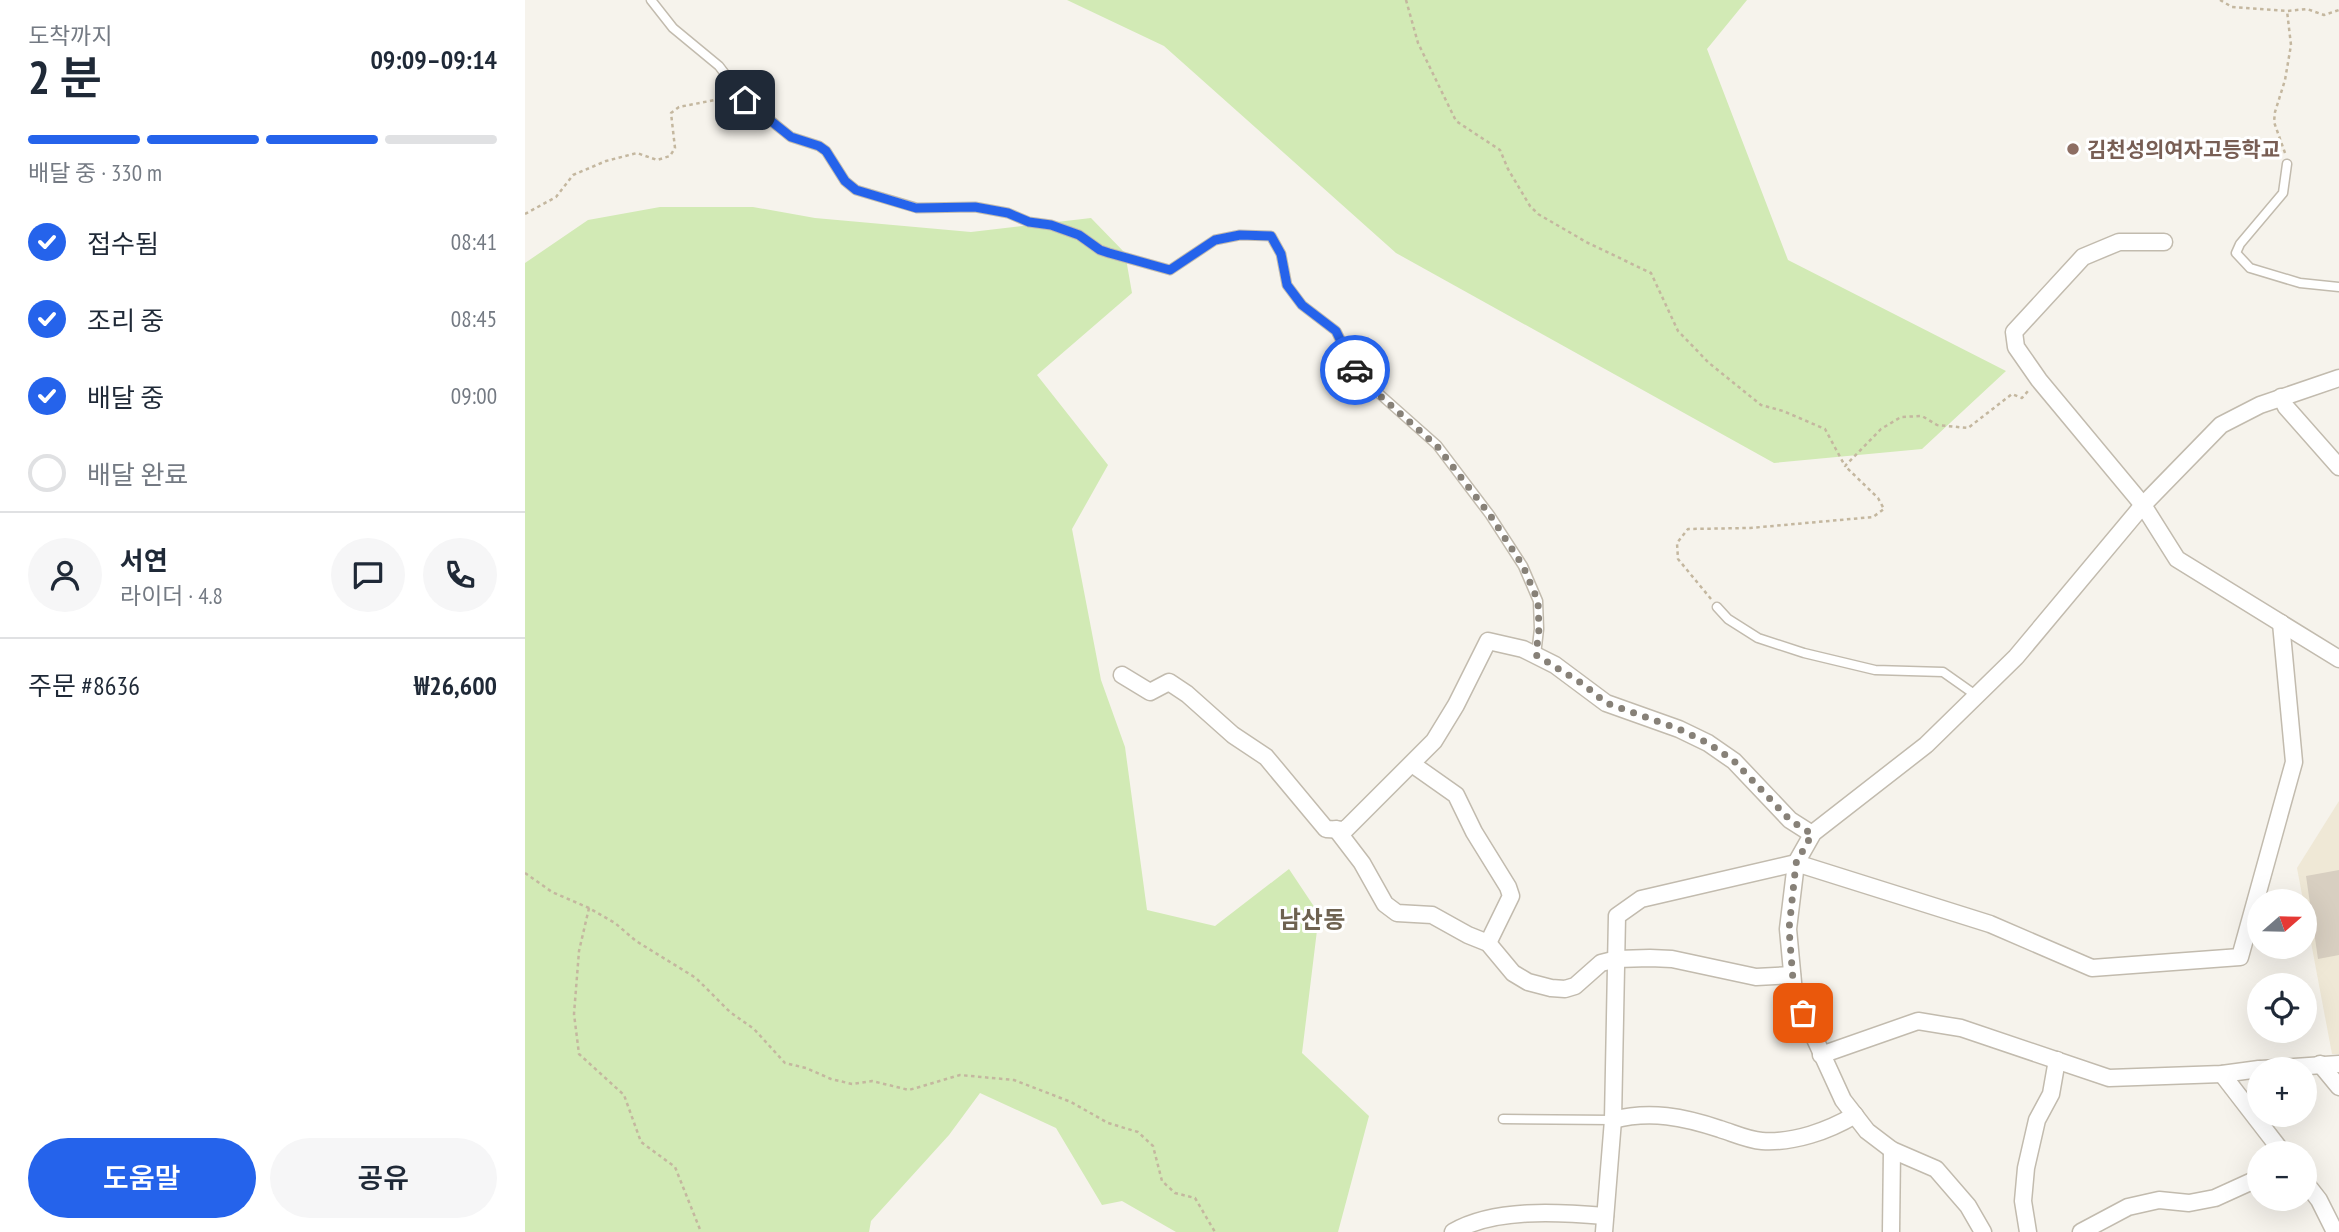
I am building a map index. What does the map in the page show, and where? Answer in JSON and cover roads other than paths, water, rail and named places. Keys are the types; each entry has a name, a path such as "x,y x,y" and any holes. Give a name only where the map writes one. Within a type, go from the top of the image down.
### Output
{"street":[{"path":"2164,242 2119,242 2083,257 2014,332 2017,347 2039,380 2143,505 2177,559 2339,659"},
{"path":"1983,1232 1968,1206 1935,1169 1892,1150 1867,1131 1843,1100 1794,993 1789,929 1796,863 1813,833 1926,745 2016,657 2143,505 2221,425 2260,405 2339,378"},
{"path":"2281,397 2286,408 2339,467"},
{"path":"1453,1232 1481,1219 1560,1212 1604,1224 1613,1120 1617,916 1641,899 1796,863 1990,924 2092,968 2240,957 2294,762 2281,623"},
{"path":"1122,675 1150,692 1169,682 1187,694 1233,735 1266,757 1326,829 1345,830 1434,741 1456,705 1488,641 1523,649 1583,684 1606,703 1679,729 1708,743 1734,761 1790,820 1813,833"},
{"path":"1412,764 1456,795 1473,832 1508,887 1511,896 1489,943"},
{"path":"1336,829 1362,863 1385,904 1397,913 1432,915 1489,943 1513,973 1528,982 1565,989 1575,986 1601,963 1616,959 1672,959 1756,977 1792,975"},
{"path":"1821,1055 1917,1021 1961,1028 2109,1078 2247,1071"},
{"path":"2028,1232 2023,1201 2024,1177 2037,1120 2052,1094 2057,1060"},
{"path":"2317,1064 2339,1064"},
{"path":"2320,1064 2339,1087"},
{"path":"2222,1074 2274,1141"},
{"path":"1613,1120 1631,1115 1688,1118 1762,1141 1832,1129 1855,1115"},
{"path":"1891,1232 1892,1150"},
{"path":"2081,1232 2128,1207 2158,1200 2189,1203 2215,1198 2247,1183"},
{"path":"2317,1197 2335,1232"},
{"path":"2109,1217 2118,1232"}],"lane":[{"path":"651,0 673,28 719,66 745,100 791,137 826,151 845,181 866,194 916,208 975,207 1008,213 1029,222 1051,225 1079,235 1100,250 1170,270 1215,240 1240,235 1271,236 1281,254 1287,285 1302,305 1336,331 1357,374 1437,446 1490,515 1523,566 1538,601 1536,655"},
{"path":"2287,164 2283,193 2240,244 2236,253 2250,268 2300,283 2339,287"},
{"path":"1717,607 1728,619 1758,638 1804,653 1875,670 1943,672 1977,696"},
{"path":"1503,1119 1613,1120"}],"place":[{"name":"김천성의여자고등학교","path":"2073,149"}],"district":[{"name":"남산동","path":"1312,919"}]}
